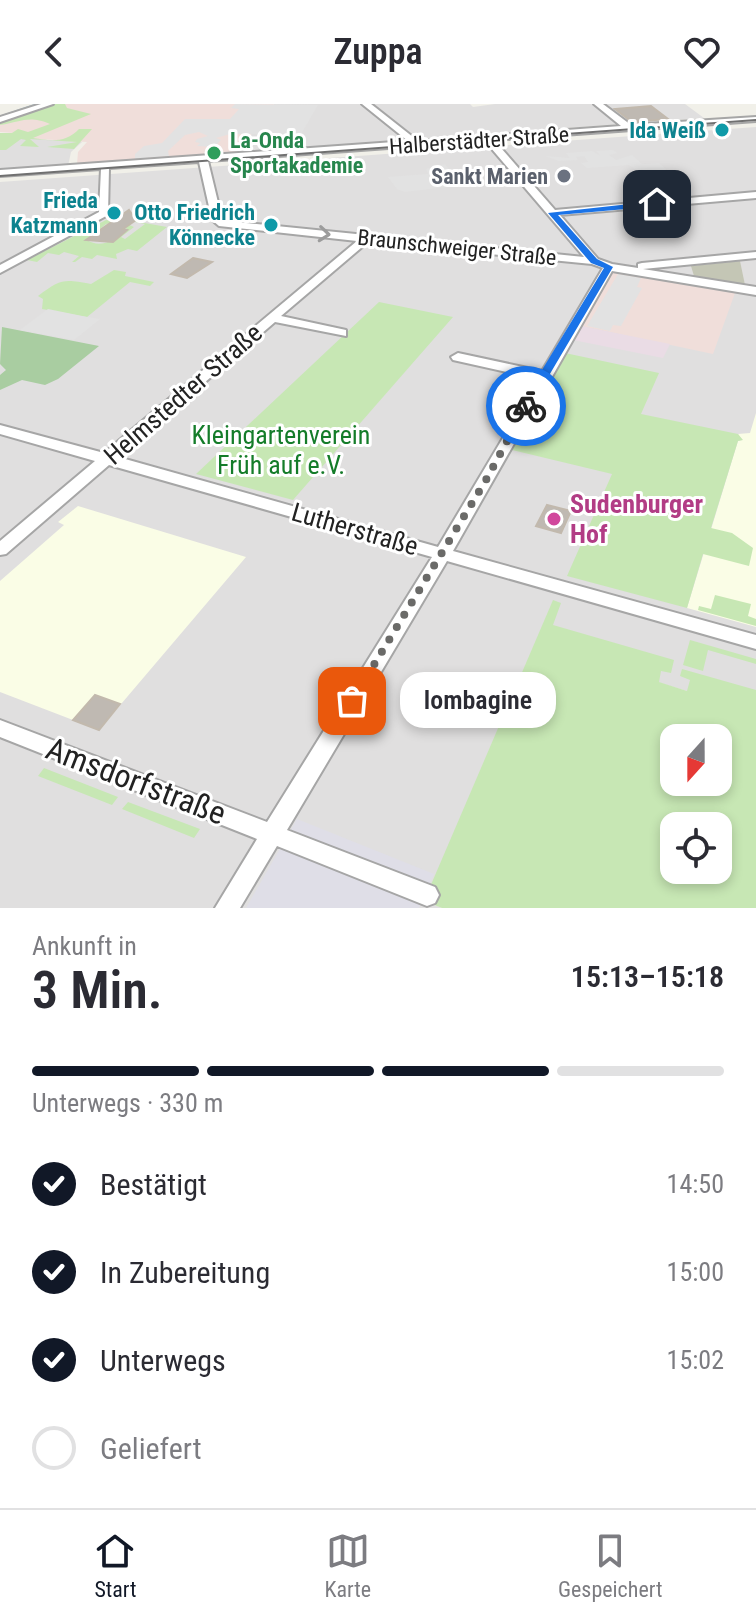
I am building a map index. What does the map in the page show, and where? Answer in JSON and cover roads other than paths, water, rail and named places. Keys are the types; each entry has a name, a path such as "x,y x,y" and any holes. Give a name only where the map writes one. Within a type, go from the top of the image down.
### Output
{"street":[{"path":"0,120 49,104"},
{"path":"366,104 417,144"},
{"path":"598,104 630,129"},
{"name":"Halberstädter Straße","path":"0,175 756,119"},
{"path":"488,139 594,261"},
{"name":"Braunschweiger Straße","path":"203,160 220,223 594,261 609,267 756,291"},
{"path":"0,270 104,213 103,167"},
{"path":"552,213 756,195"},
{"name":"Helmstedter Straße","path":"0,550 366,238"},
{"path":"633,271 635,267 756,255"},
{"path":"227,908 442,555 609,267"},
{"path":"272,318 342,333"},
{"path":"458,357 544,376"},
{"name":"Lutherstraße","path":"0,429 756,642"},
{"name":"Amsdorfstraße","path":"0,728 427,895"}],"waterway":[{"path":"0,117 39,104"}],"tram line":[{"path":"0,176 756,120"}],"place":[{"name":"Ida Weiß","path":"722,130"},
{"name":"La-Onda Sportakademie","path":"214,153"},
{"name":"Sankt Marien","path":"564,176"},
{"name":"Frieda Katzmann","path":"114,213"},
{"name":"Otto Friedrich Könnecke","path":"271,225"},
{"name":"Sudenburger Hof","path":"554,519"},
{"name":"lombagine","path":"352,701"}],"park label":[{"name":"Kleingartenverein Früh auf e.V.","path":"281,450"}]}
